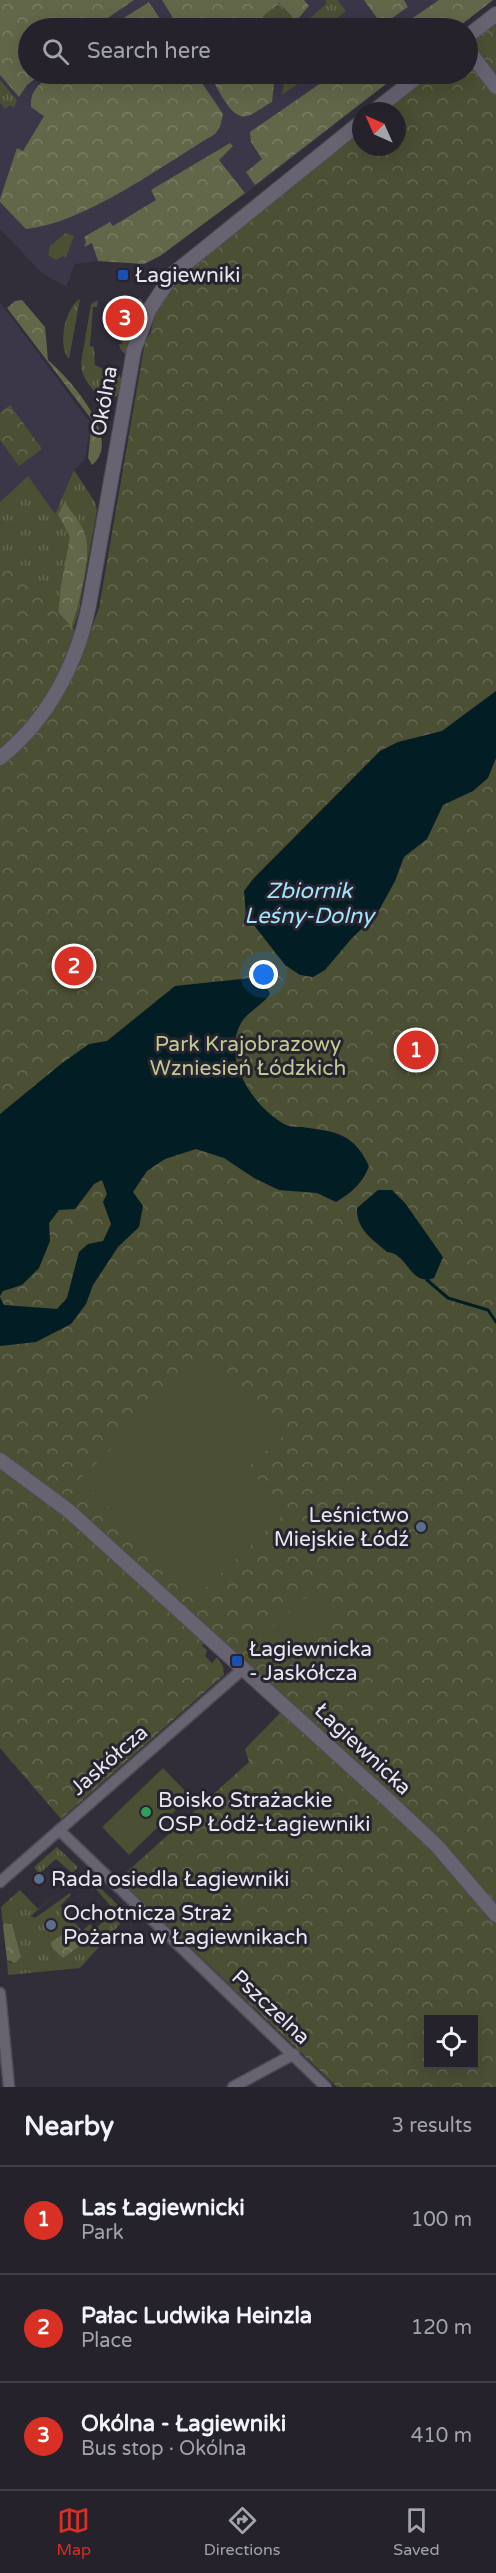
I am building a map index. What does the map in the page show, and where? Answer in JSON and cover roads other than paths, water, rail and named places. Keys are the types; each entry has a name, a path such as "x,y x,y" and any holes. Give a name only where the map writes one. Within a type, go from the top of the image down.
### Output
{"street":[{"path":"478,28 496,14"},
{"path":"478,63 496,87"},
{"path":"385,102 408,84"},
{"name":"Okólna","path":"0,758 22,737 46,707 67,674 79,645 89,605 134,350 142,324 154,301 181,267 352,129"},
{"name":"Łagiewnicka","path":"0,1460 69,1511 244,1668 437,1846 496,1915"},
{"name":"Jaskółcza","path":"0,1882 244,1668"},
{"name":"Pszczelna","path":"59,1830 326,2087"},
{"path":"0,1993 9,2087"},
{"path":"233,2087 294,2054"}],"water":[{"name":"Zbiornik Leśny-Dolny","path":"496,691 496,758 488,778 473,791 443,805 427,839 404,857 395,881 377,914 352,938 325,970 313,977 300,975 285,965 246,915 244,891 253,879 380,751 398,742 442,731"},
{"path":"251,978 264,981 270,994 244,1019 236,1037 235,1051 243,1080 261,1106 284,1124 334,1133 350,1140 369,1166 363,1178 336,1202 317,1193 279,1190 254,1178 224,1158 196,1149 165,1159 147,1171 133,1192 143,1206 139,1227 118,1247 93,1285 86,1304 71,1324 36,1342 0,1346 0,1297 4,1305 57,1309 67,1298 79,1252 88,1244 103,1241 111,1224 103,1202 107,1194 102,1180 94,1184 75,1209 59,1210 49,1223 50,1241 39,1268 22,1285 3,1291 0,1296 0,1114 61,1064 89,1044 107,1041 175,986"},
{"path":"378,1190 392,1190 405,1203 443,1257 434,1278 426,1280 419,1278 400,1258 387,1252 362,1228 357,1208"}],"waterway":[{"path":"427,1280 448,1298 488,1310 496,1322"}],"place":[{"name":"Łagiewniki","path":"123,275"},
{"name":"Okólna - Łagiewniki","path":"125,318"},
{"name":"Pałac Ludwika Heinzla","path":"74,966"},
{"name":"Las Łagiewnicki","path":"416,1050"},
{"name":"Leśnictwo Miejskie Łódź","path":"421,1527"},
{"name":"Łagiewnicka - Jaskółcza","path":"237,1661"},
{"name":"Boisko Strażackie OSP Łódź-Łagiewniki","path":"146,1812"},
{"name":"Rada osiedla Łagiewniki","path":"39,1879"},
{"name":"Ochotnicza Straż Pożarna w Łagiewnikach","path":"51,1925"}],"park label":[{"name":"Park Krajobrazowy Wzniesień Łódzkich","path":"248,1056"}]}
